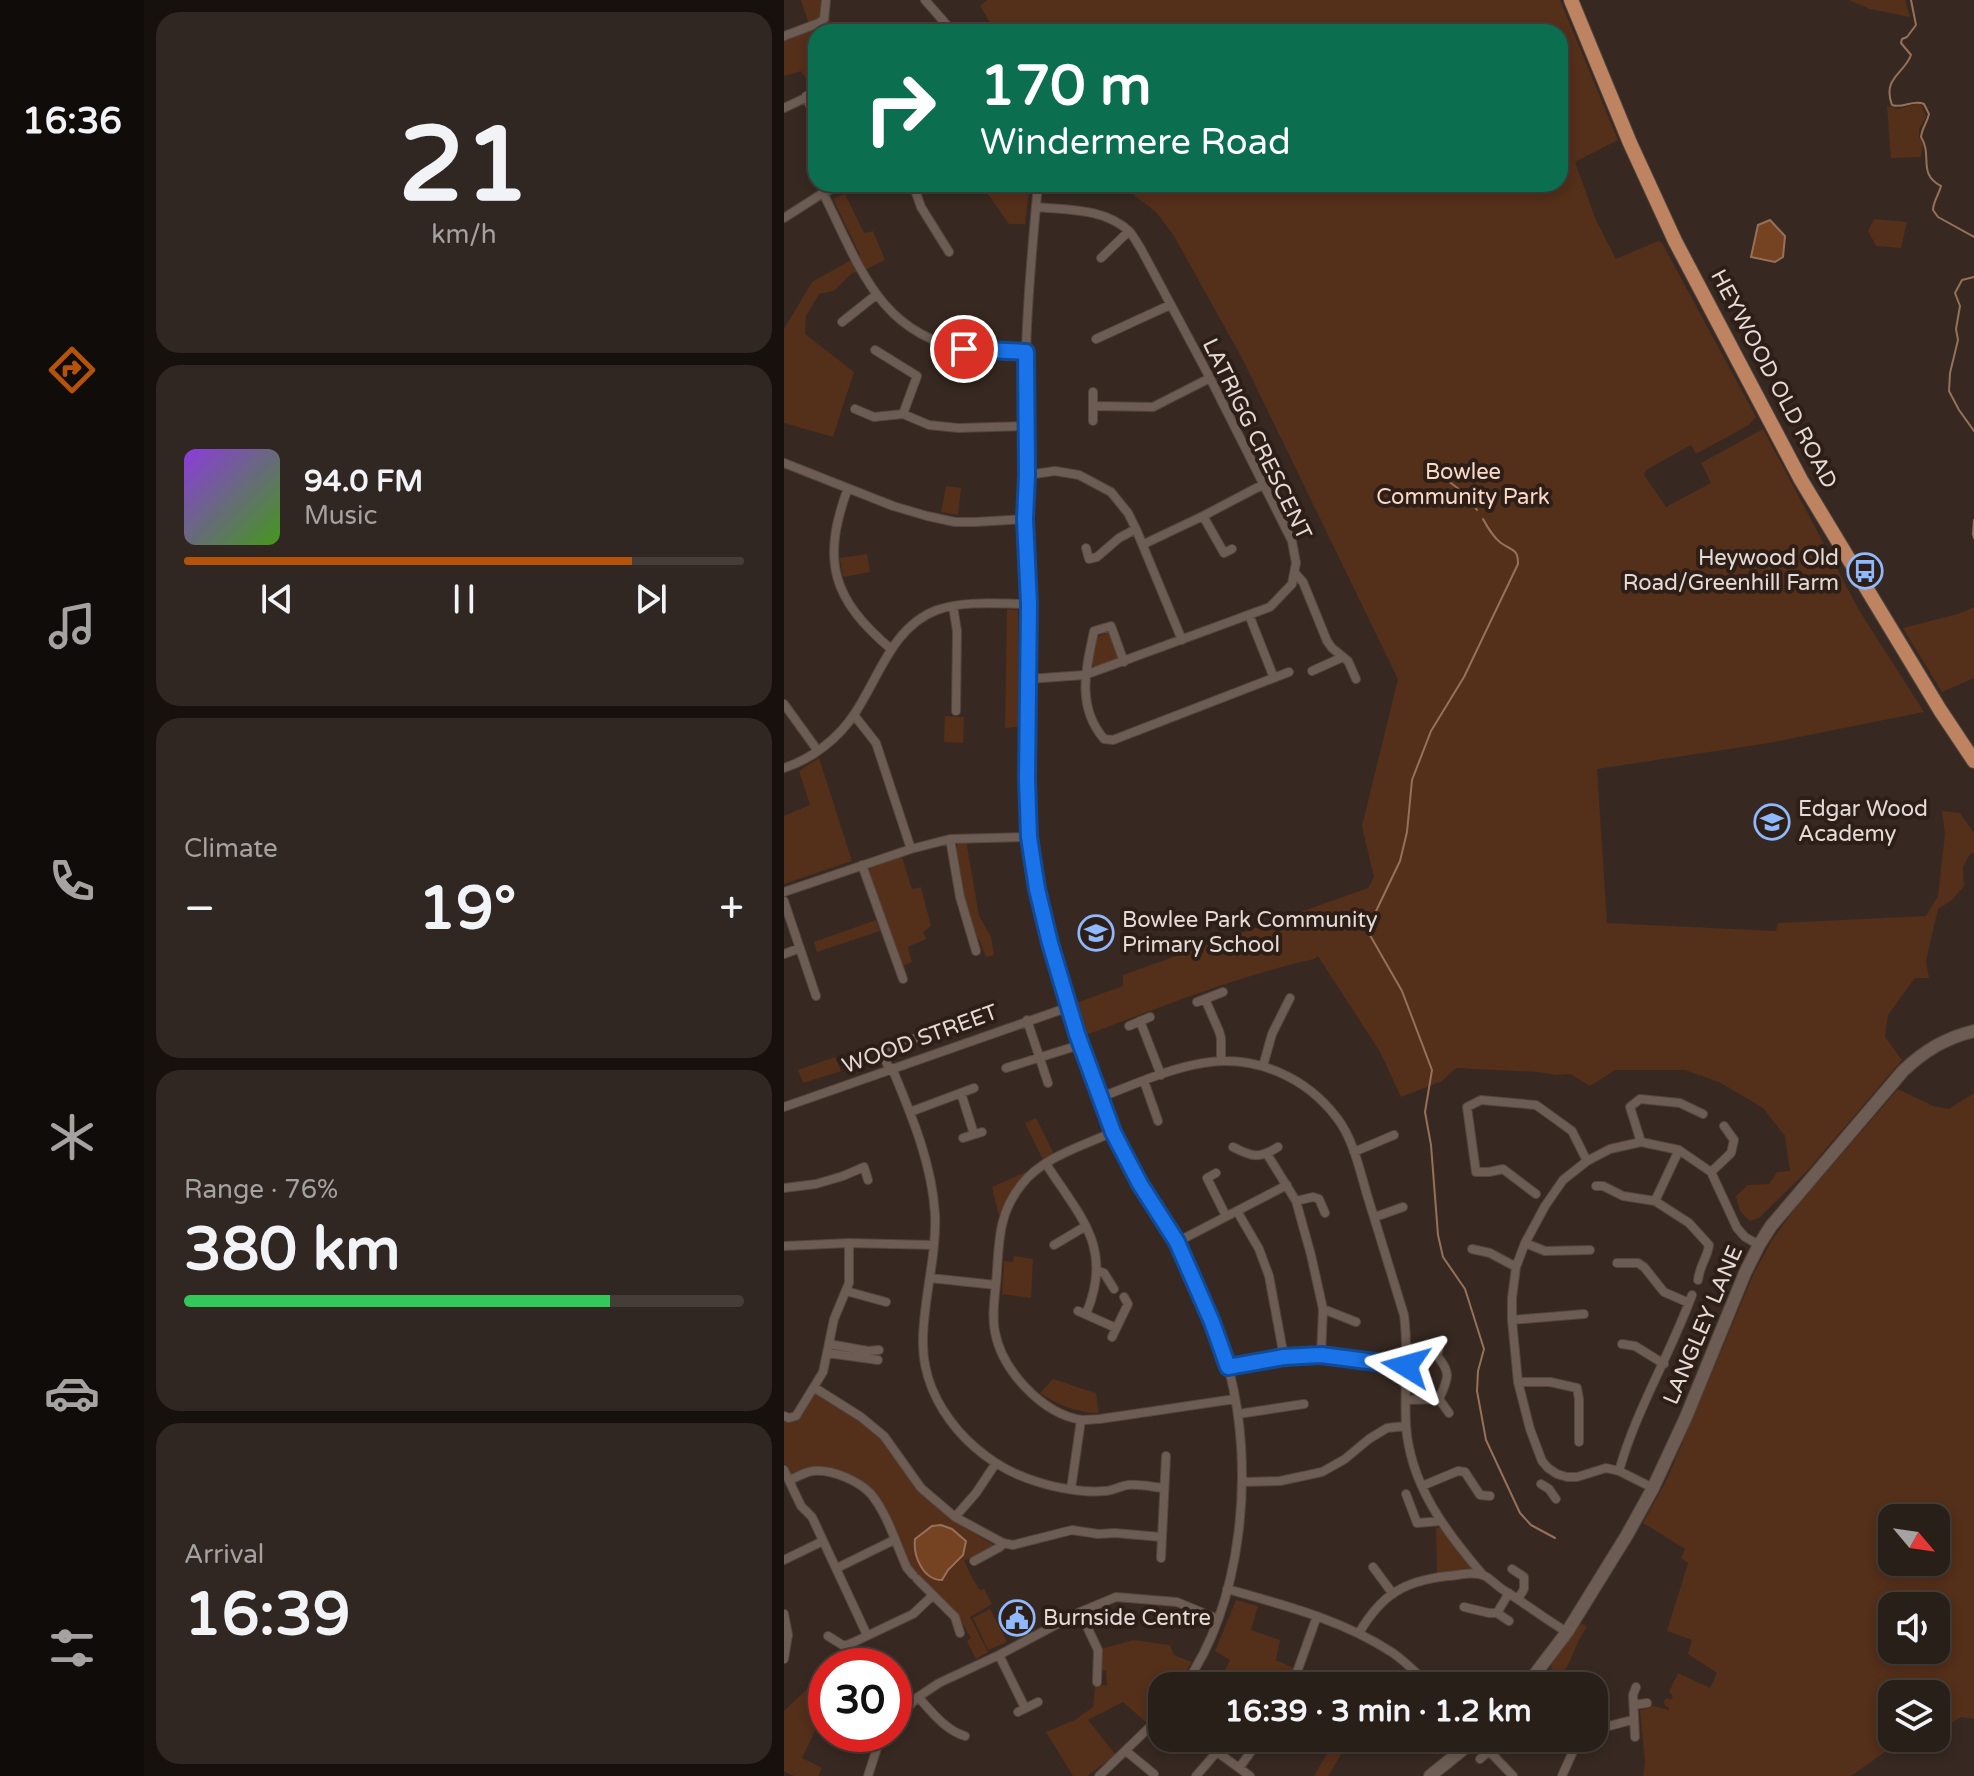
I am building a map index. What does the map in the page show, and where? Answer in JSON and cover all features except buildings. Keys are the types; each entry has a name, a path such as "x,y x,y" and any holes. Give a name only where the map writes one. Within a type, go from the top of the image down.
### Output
{"main road":[{"name":"HEYWOOD OLD ROAD","path":"1571,0 1630,143 1675,241 1801,480 1974,761"}],"street":[{"path":"816,24 824,19 826,0"},
{"path":"931,2 947,24"},
{"path":"784,36 808,27"},
{"path":"784,108 806,96 808,101"},
{"path":"916,192 921,207 949,252"},
{"path":"1037,192 1026,352 1029,837 1042,911 1099,1098 1140,1184 1177,1242 1228,1367 1238,1414 1242,1482 1238,1540 1218,1619 1194,1672"},
{"path":"784,218 823,193 876,295 906,326 936,341 965,349 1026,352"},
{"path":"1036,207 1093,212 1129,231 1101,258"},
{"name":"LATRIGG CRESCENT","path":"1028,679 1085,675 1270,607 1292,584 1295,573 1292,541 1210,378 1129,231"},
{"path":"842,322 876,295"},
{"path":"1096,339 1170,305"},
{"path":"875,350 917,376 903,414"},
{"path":"1093,406 1153,407 1210,378"},
{"path":"1093,392 1093,421"},
{"path":"855,409 874,417 903,414 929,425 958,428 1026,426"},
{"path":"784,463 893,506 927,516 955,522 1025,519"},
{"path":"1027,475 1055,471 1079,475 1111,492 1128,513 1144,544 1182,640"},
{"path":"1144,544 1264,484"},
{"path":"848,488 838,516 833,548 836,580 854,612 871,633 891,649"},
{"path":"1203,516 1224,553"},
{"path":"1086,548 1084,560 1097,557 1119,538 1136,529"},
{"path":"1295,573 1303,582 1327,641 1348,661 1356,679"},
{"path":"784,768 796,764 831,741 854,715 903,633 926,616 953,606 1029,604"},
{"path":"953,606 957,631 956,711"},
{"path":"1249,615 1274,678"},
{"path":"1124,662 1111,626 1094,631 1085,675 1088,710 1104,739 1113,740 1289,672"},
{"path":"1312,671 1343,657"},
{"path":"784,704 818,751"},
{"path":"854,715 876,743 911,849"},
{"path":"784,892 950,839 1029,837"},
{"path":"950,839 960,897 976,951"},
{"path":"862,865 903,979"},
{"path":"784,901 816,996"},
{"path":"784,954 800,948"},
{"path":"1221,1061 1221,1038 1201,1000 1223,992"},
{"path":"1263,1066 1272,1034 1290,998"},
{"name":"WOOD STREET","path":"784,1107 1069,1007"},
{"path":"1282,1014 1292,1019"},
{"path":"1129,1026 1150,1017"},
{"path":"1027,1020 1048,1083"},
{"path":"1140,1021 1161,1075"},
{"name":"LANGLEY LANE","path":"1538,1672 1567,1632 1653,1488 1686,1417 1745,1273 1771,1226 1903,1071 1938,1044 1974,1031"},
{"path":"916,1038 882,1051 910,1112 930,1180 935,1215 922,1342 928,1375 937,1400 958,1432 1013,1473 1071,1489 1104,1492 1130,1485 1164,1488"},
{"path":"1006,1068 1070,1048"},
{"path":"1099,1098 1161,1075 1221,1061 1263,1066 1297,1081 1338,1119 1354,1152 1404,1315 1407,1336 1406,1426 1411,1458 1429,1504 1483,1575 1542,1618 1567,1632"},
{"path":"1144,1081 1158,1121"},
{"path":"910,1112 974,1088"},
{"path":"961,1093 978,1133 963,1138"},
{"path":"1641,1142 1630,1107 1640,1099 1680,1103 1703,1114"},
{"path":"1536,1194 1503,1169 1476,1172 1467,1107 1481,1100 1536,1105 1572,1131 1587,1161"},
{"path":"1711,1172 1731,1153 1734,1140 1724,1126"},
{"path":"1113,1132 1033,1173 1009,1205 1000,1229 995,1332 1006,1363 1017,1379 1049,1407 1081,1420 1235,1399"},
{"path":"1354,1152 1385,1143 1394,1135"},
{"path":"1653,1488 1606,1468 1577,1477 1557,1474 1548,1468 1536,1450 1518,1382 1512,1320 1516,1267 1525,1243 1563,1180 1587,1161 1610,1149 1641,1142 1679,1150 1711,1172 1737,1228 1759,1245"},
{"path":"1233,1147 1251,1156 1267,1154 1278,1147"},
{"path":"1655,1201 1679,1150"},
{"path":"1267,1154 1296,1201 1311,1255 1323,1309 1321,1355"},
{"path":"1046,1164 1086,1226 1096,1254 1098,1271 1095,1294 1082,1313 1114,1333 1128,1304 1124,1297"},
{"path":"784,1188 816,1184 864,1167 868,1180"},
{"path":"1216,1173 1207,1178 1226,1216"},
{"path":"1177,1242 1287,1185"},
{"path":"1596,1186 1603,1186 1623,1196 1655,1201 1689,1223 1709,1245 1698,1280"},
{"path":"1296,1201 1313,1197 1319,1199 1325,1213"},
{"path":"1375,1217 1392,1215 1403,1207"},
{"path":"1237,1211 1259,1249 1269,1276 1284,1357"},
{"path":"1054,1245 1086,1226"},
{"path":"784,1246 849,1243 933,1245"},
{"path":"784,1416 796,1416 823,1372 838,1307 850,1275 849,1243"},
{"path":"1525,1243 1545,1251 1590,1250"},
{"path":"1472,1249 1490,1253 1516,1267"},
{"path":"1617,1263 1638,1263 1664,1292 1691,1299 1629,1437 1619,1471"},
{"path":"1098,1271 1104,1273 1114,1289"},
{"path":"930,1278 996,1285"},
{"path":"846,1291 886,1302"},
{"path":"1323,1309 1356,1322"},
{"path":"1512,1320 1584,1314"},
{"path":"1439,1399 1448,1372 1437,1356 1440,1344"},
{"path":"1622,1344 1635,1346 1664,1364"},
{"path":"828,1348 879,1355"},
{"path":"1228,1367 1284,1357 1321,1355 1406,1366"},
{"path":"1426,1356 1437,1356"},
{"path":"1518,1382 1550,1382 1577,1388 1579,1442"},
{"path":"815,1388 861,1417 884,1436 917,1482 955,1517 1003,1543 1013,1545 1072,1530 1161,1537"},
{"path":"1406,1400 1439,1399"},
{"path":"1439,1399 1449,1413"},
{"path":"1238,1414 1289,1401 1304,1404"},
{"path":"1071,1489 1081,1420"},
{"path":"1242,1482 1280,1481 1322,1472 1387,1428 1406,1426"},
{"path":"1161,1558 1166,1456"},
{"path":"955,1517 996,1463"},
{"path":"784,1470 801,1506 812,1517 867,1635"},
{"path":"790,1480 813,1471 828,1472 843,1477 871,1495 907,1568 955,1617 960,1633"},
{"path":"1422,1486 1458,1471 1465,1472 1485,1496 1476,1504"},
{"path":"1556,1499 1545,1487 1557,1474"},
{"path":"1406,1494 1417,1523 1441,1521"},
{"path":"837,1568 894,1540"},
{"path":"784,1560 823,1541"},
{"path":"974,1561 1003,1543"},
{"path":"1373,1567 1393,1594"},
{"path":"1512,1569 1524,1577 1524,1589 1518,1599"},
{"path":"1359,1633 1370,1615 1393,1594 1409,1585 1427,1578 1483,1575"},
{"path":"1227,1589 1317,1616 1359,1633 1396,1655 1415,1672"},
{"path":"1497,1613 1509,1593"},
{"path":"828,1636 844,1646 913,1614 933,1595"},
{"path":"912,1703 939,1683 1116,1597 1177,1602 1218,1619"},
{"path":"1464,1607 1497,1613 1509,1621"},
{"path":"1080,1612 1098,1650 1097,1682"},
{"path":"784,1614 788,1635 784,1659"},
{"path":"1297,1672 1317,1616"},
{"path":"999,1655 1022,1710 1038,1702"},
{"path":"1635,1737 1633,1695 1636,1687"},
{"path":"918,1697 936,1717 965,1736"},
{"path":"1634,1705 1647,1703"},
{"path":"1608,1726 1634,1720"},
{"path":"1099,1776 1148,1729"},
{"path":"1126,1751 1154,1774"},
{"path":"868,1776 876,1752"},
{"path":"1239,1768 1251,1752"},
{"path":"1430,1776 1460,1752"},
{"path":"1480,1759 1490,1752 1513,1776"},
{"path":"1562,1776 1573,1752"},
{"path":"1196,1776 1216,1753 1250,1776"}],"green space":[{"path":"801,0 830,0 830,24 809,24"},
{"name":"Bowlee Community Park","path":"987,0 1560,0 1618,140 1575,162 1596,220 1616,259 1658,241 1662,243 1756,417 1749,425 1696,454 1691,445 1646,470 1644,475 1666,507 1711,483 1701,463 1763,429 1859,610 1924,712 1769,743 1597,769 1607,923 1776,931 1778,923 1926,916 1938,896 1945,834 1942,811 1960,813 1974,833 1974,853 1970,854 1963,867 1964,886 1952,900 1938,909 1926,961 1929,978 1915,978 1888,1015 1885,1037 1902,1060 1807,1171 1759,1218 1750,1221 1740,1211 1736,1196 1748,1185 1769,1184 1777,1172 1790,1171 1785,1136 1763,1108 1721,1083 1685,1070 1615,1070 1590,1086 1570,1074 1456,1068 1442,1081 1401,1097 1380,1052 1318,956 1198,993 1086,1035 1076,1003 1123,986 1123,975 1368,888 1374,877 1362,826 1398,679 1243,360 1174,236 1156,212 1130,192 1568,192 1568,24 991,24 980,6"},
{"path":"1849,0 1905,0 1910,17 1870,9"},
{"path":"808,31 808,82 801,71 784,76 784,40"},
{"path":"1919,103 1926,117 1919,129 1923,144 1921,157 1891,158 1887,106 1898,109"},
{"path":"987,192 1029,192 1025,224 1009,224"},
{"path":"845,194 864,233 873,231 885,260 852,273 834,291 819,294 806,316 805,334 854,372 833,437 784,423 784,329 812,282 860,255 833,199"},
{"path":"1874,219 1907,222 1901,248 1876,246 1868,231"},
{"path":"946,486 961,488 958,515 941,512"},
{"path":"867,554 870,572 843,577 840,558"},
{"path":"1974,607 1974,678 1942,692 1903,628"},
{"path":"1007,609 1018,610 1019,727 1005,728"},
{"path":"1108,632 1120,661 1095,668 1092,663 1096,638"},
{"path":"945,716 964,717 963,743 944,742"},
{"path":"819,758 852,861 784,884 784,816 810,805 799,771"},
{"path":"966,840 979,916 991,937 994,955 986,957 979,939 975,940 956,849 958,843"},
{"path":"902,857 912,889 921,887 931,926 923,932 926,939 908,947 912,962 901,967 868,876 870,867"},
{"path":"876,920 880,931 817,952 814,942"},
{"path":"835,1057 841,1071 803,1083 798,1070"},
{"path":"1898,1089 1933,1106 1949,1109 1974,1093 1974,1719 1962,1717 1950,1723 1950,1680 1878,1680 1878,1752 1885,1752 1851,1776 1643,1776 1645,1763 1640,1710 1650,1708 1650,1705 1669,1710 1664,1702 1673,1696 1669,1692 1678,1673 1710,1688 1717,1673 1688,1654 1692,1640 1667,1631 1688,1563 1681,1558 1685,1549 1643,1523 1667,1479 1754,1273 1772,1240 1796,1207"},
{"path":"1036,1118 1054,1154 1043,1160 1025,1123"},
{"path":"1028,1171 1010,1194 999,1216 992,1187"},
{"path":"1014,1256 1033,1259 1031,1298 1002,1294 1004,1261 1013,1262"},
{"path":"1053,1379 1096,1393 1099,1413 1068,1408 1040,1393"},
{"path":"813,1395 819,1395 869,1428 930,1500 958,1523 995,1546 964,1561 974,1581 980,1590 984,1589 992,1604 970,1617 988,1652 976,1659 967,1641 971,1638 957,1614 917,1575 869,1487 834,1470 789,1473 784,1464 784,1419 795,1421 802,1416"},
{"path":"1436,1527 1445,1530 1474,1567 1474,1572 1437,1574"},
{"path":"1236,1600 1258,1606 1251,1630 1280,1640 1276,1660 1296,1669 1295,1672 1224,1672 1230,1660 1215,1651"},
{"path":"990,1609 1007,1642 988,1650 973,1618"},
{"path":"1579,1622 1587,1627 1563,1672 1552,1672 1551,1665"},
{"path":"1133,1640 1170,1645 1174,1655 1192,1662 1185,1672 1148,1672 1148,1724 1123,1702 1088,1720 1116,1755 1087,1776 1073,1776 1046,1732 1075,1720 1093,1707 1095,1686 1107,1685 1106,1671 1102,1670 1101,1649"},
{"path":"808,1688 808,1746 802,1758 822,1768 818,1776 794,1776 784,1771 784,1711"},
{"path":"1328,1752 1343,1752 1328,1776 1314,1776"}],"shaded area":[{"path":"1770,220 1785,236 1783,257 1775,262 1751,257 1758,225"},
{"path":"932,1526 952,1529 966,1541 963,1555 942,1580 925,1572 915,1546 915,1539"}],"waterway":[{"path":"1911,0 1916,25 1901,43 1911,55 1892,82 1892,105 1924,104 1929,114 1921,137 1926,151 1927,170 1929,176 1941,186 1933,210 1938,217 1974,237"},
{"path":"1974,277 1962,280 1955,293 1960,306 1956,329 1958,340 1949,391 1974,431"},
{"path":"1433,461 1444,478 1463,492 1477,510"},
{"path":"1483,519 1496,538 1516,552 1518,564 1464,677 1431,731 1412,780 1407,832 1400,861 1367,930 1402,991 1432,1070 1425,1112 1431,1145 1438,1235 1443,1257 1465,1289 1484,1349 1477,1391 1486,1440 1520,1513 1531,1525 1555,1538"},
{"path":"1974,520 1974,538"}],"place":[{"name":"Heywood Old Road/Greenhill Farm","path":"1865,571"},
{"name":"Edgar Wood Academy","path":"1772,822"},
{"name":"Bowlee Park Community Primary School","path":"1096,933"},
{"name":"Burnside Centre","path":"1017,1618"}],"route":[{"path":"964,349 1026,352 1029,837 1050,943 1077,1034 1113,1132 1140,1184 1177,1242 1228,1367 1284,1357 1321,1355 1406,1366"}]}
